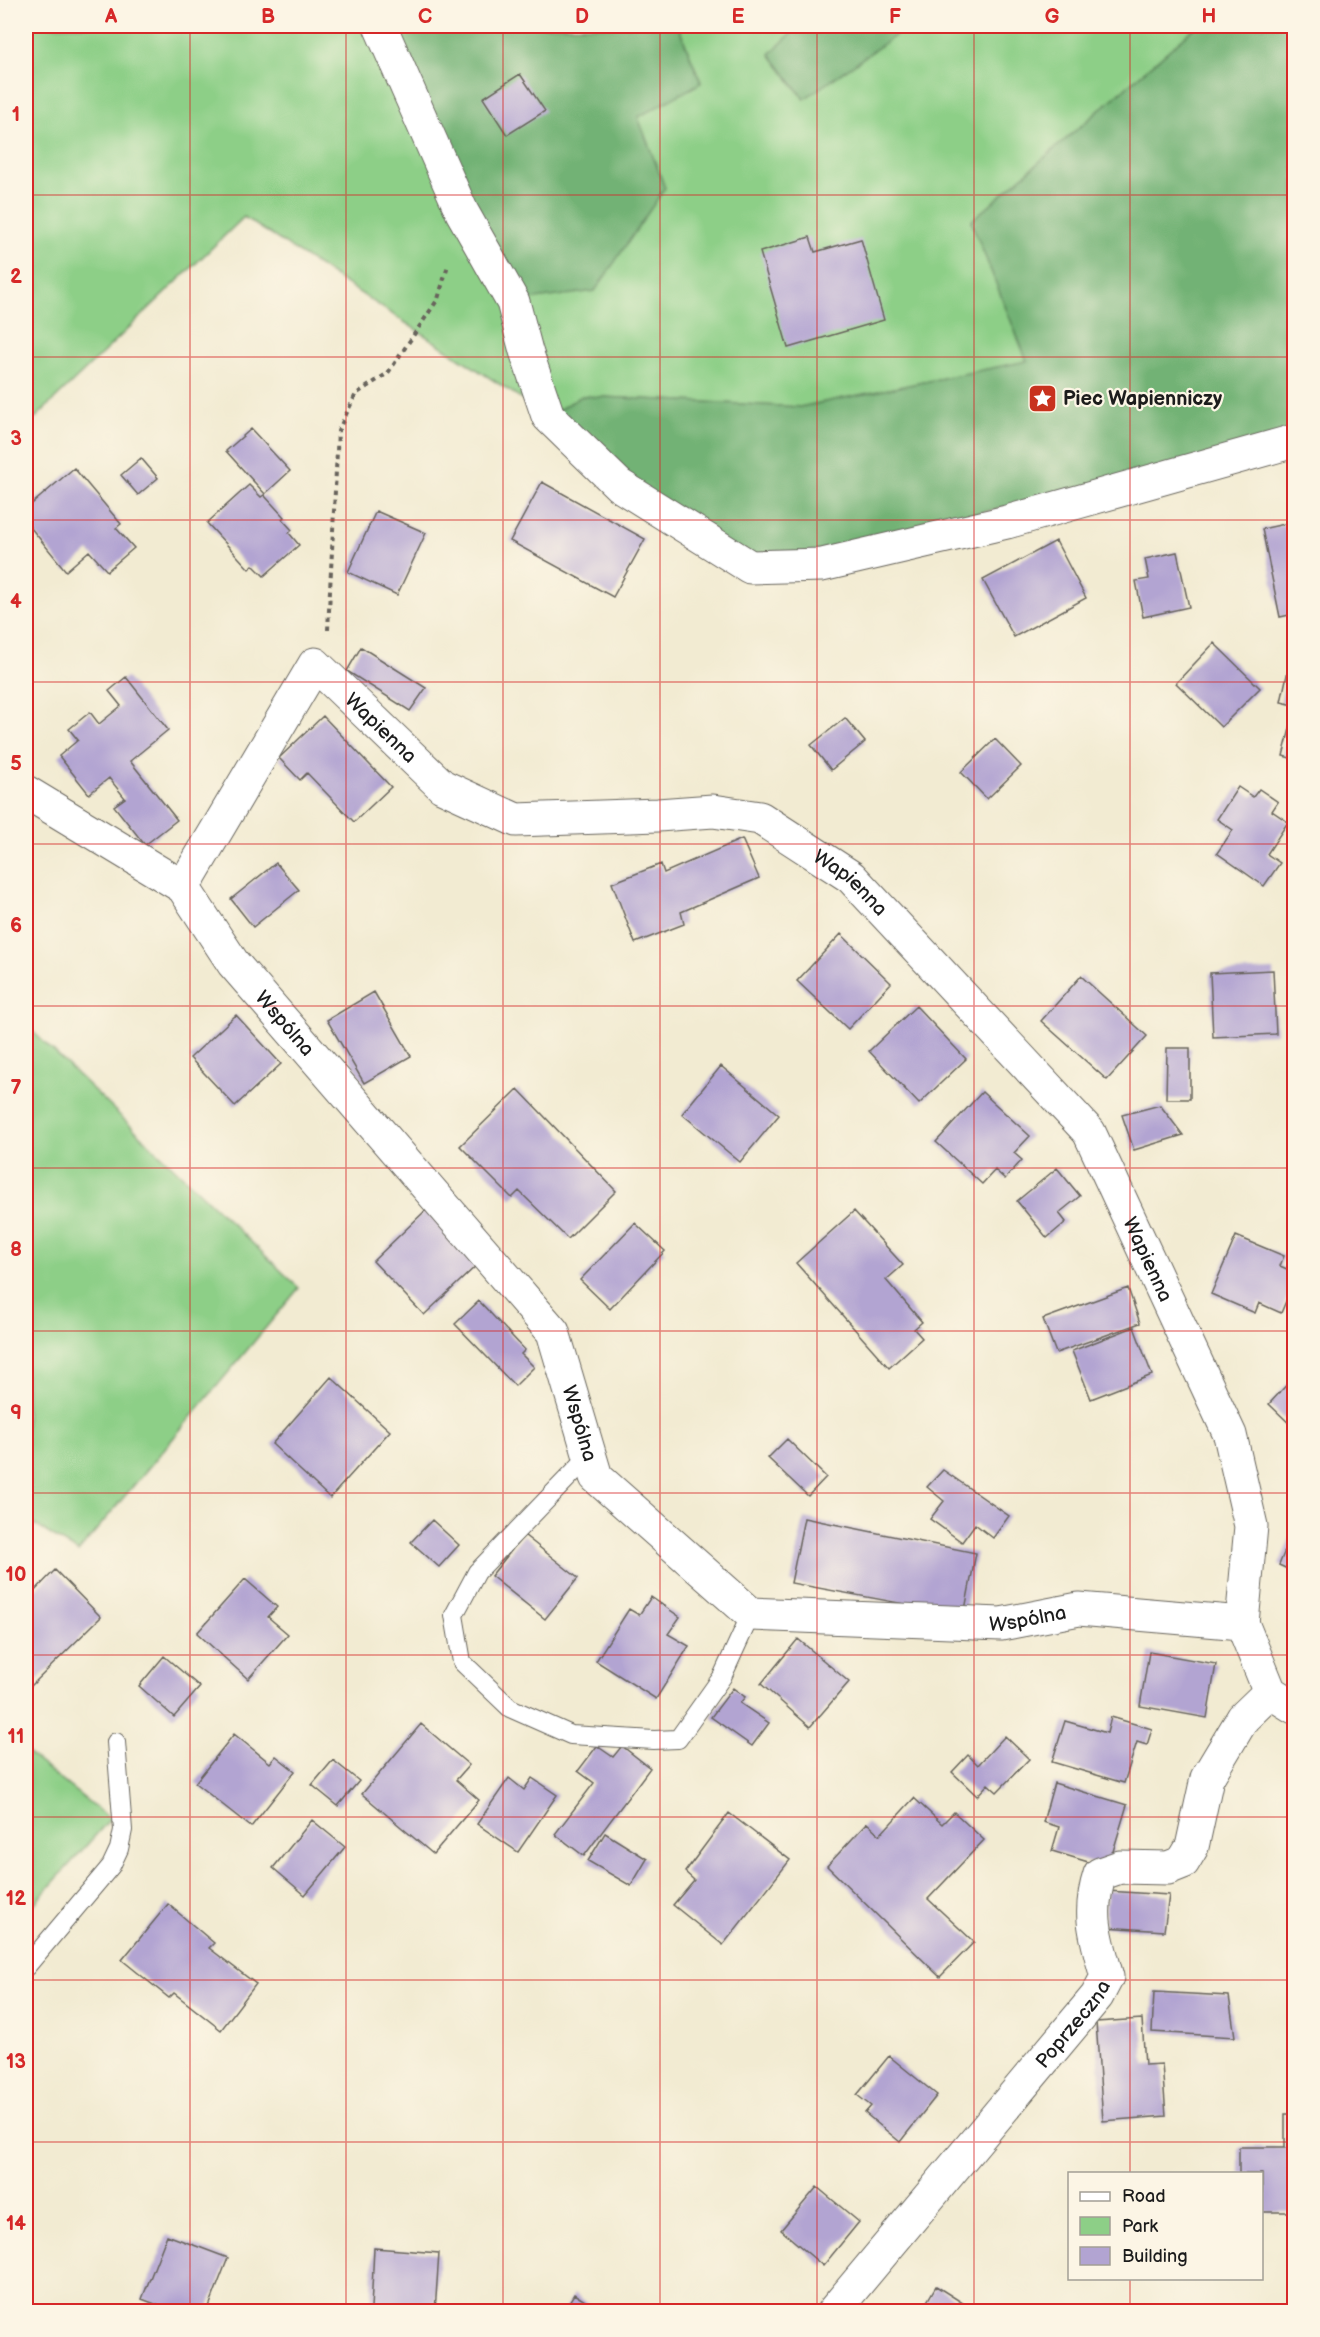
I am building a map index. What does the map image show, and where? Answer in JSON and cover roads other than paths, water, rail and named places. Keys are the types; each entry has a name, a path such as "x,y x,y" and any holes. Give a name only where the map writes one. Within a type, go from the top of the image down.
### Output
{"street":[{"path":"380,26 462,212 513,302 526,351 548,416 619,485 750,567 822,565 1006,522 1294,442"},
{"name":"Wapienna","path":"183,886 315,664 442,786 516,820 713,811 760,818 850,877 1089,1132 1230,1435 1251,1526 1242,1623"},
{"name":"Wspólna","path":"26,792 183,886 233,963 553,1332 596,1477 751,1614 1000,1624 1079,1610 1242,1623"},
{"path":"1242,1623 1282,1699"},
{"name":"Poprzeczna","path":"833,2312 1097,1996 1107,1977 1093,1926 1093,1895 1100,1874 1120,1867 1168,1868 1183,1862 1192,1847 1207,1778 1243,1718 1282,1699"}],"lane":[{"path":"590,1455 477,1572 454,1615 462,1662 510,1708 571,1736 678,1739 722,1677 751,1614"},
{"path":"26,1967 111,1866 119,1849 123,1830 116,1742"}],"place":[{"name":"Piec Wapienniczy","path":"1042,398"}]}
